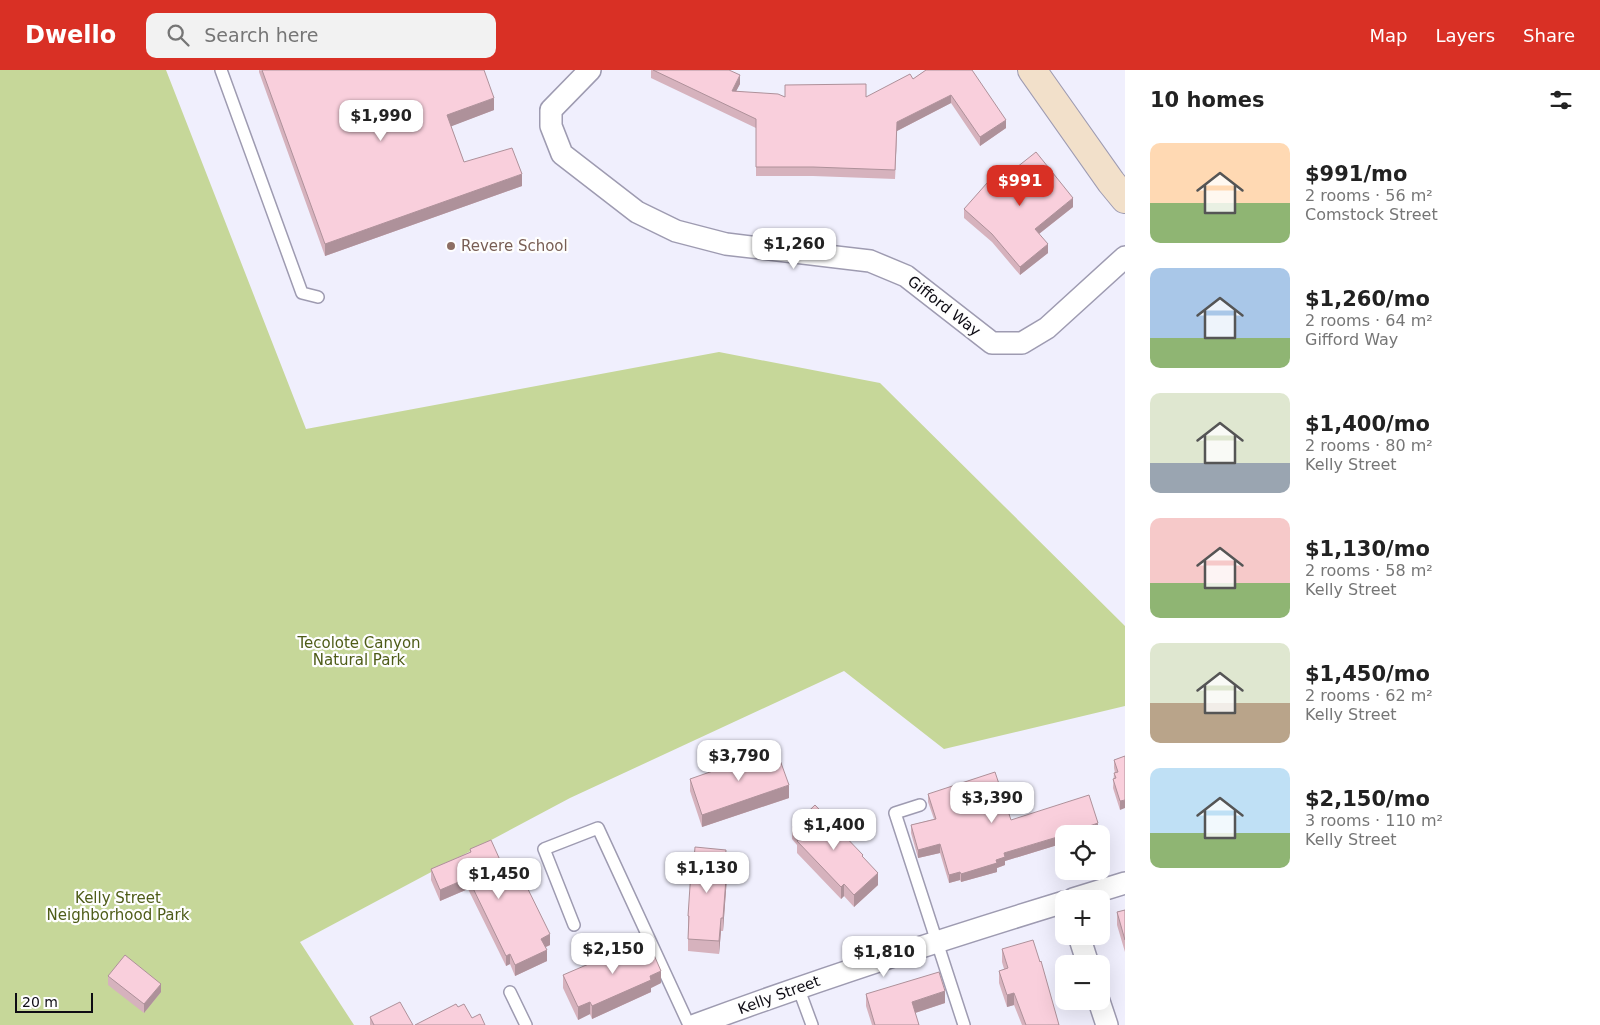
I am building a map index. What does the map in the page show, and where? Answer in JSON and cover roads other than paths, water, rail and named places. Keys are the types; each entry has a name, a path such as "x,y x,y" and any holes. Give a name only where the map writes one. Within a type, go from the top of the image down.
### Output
{"street":[{"name":"Gifford Way","path":"590,70 551,110 551,126 562,154 637,212 676,232 726,244 870,261 906,276 992,343 1022,343 1047,328 1125,257"},
{"path":"1032,70 1125,199"},
{"path":"1102,890 1125,883"},
{"name":"Kelly Street","path":"695,1025 798,987 936,941 1055,905"},
{"path":"1102,1010 1107,1025"}],"lane":[{"path":"221,70 302,293 318,297"},
{"path":"920,805 895,814 964,1025"},
{"path":"574,925 544,849 598,828 689,1025"},
{"path":"798,987 812,1025"},
{"path":"510,992 526,1025"}],"place":[{"name":"Revere School","path":"451,246"}],"park label":[{"name":"Tecolote Canyon Natural Park","path":"359,652"},
{"name":"Kelly Street Neighborhood Park","path":"118,906"}]}
